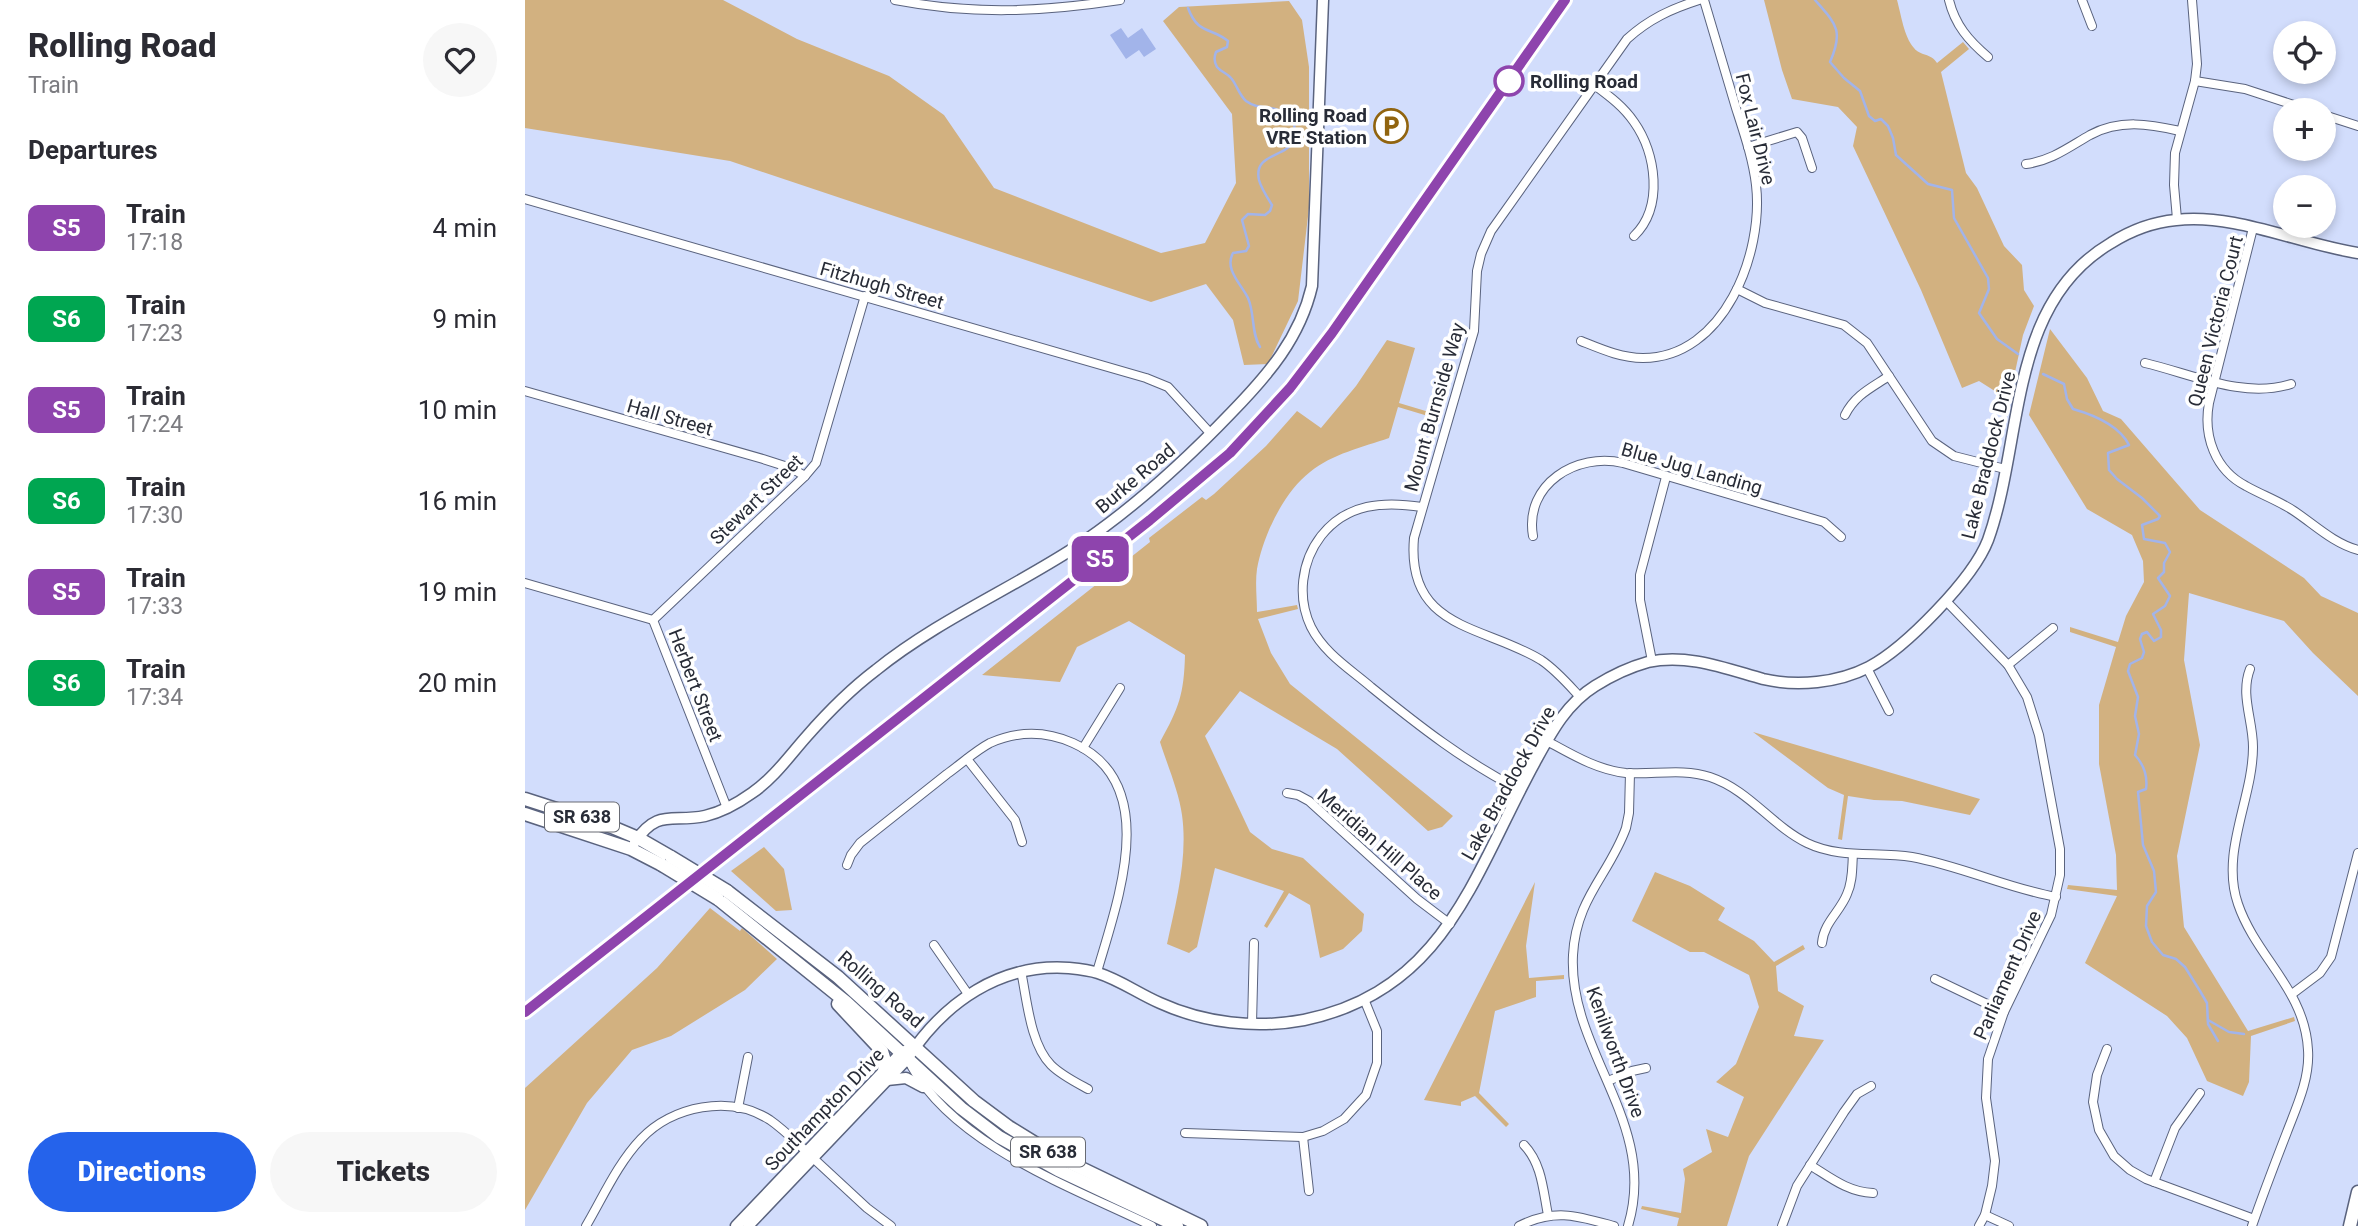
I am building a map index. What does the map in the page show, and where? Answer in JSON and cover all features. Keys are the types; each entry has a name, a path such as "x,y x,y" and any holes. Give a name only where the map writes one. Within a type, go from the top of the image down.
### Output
{"main road":[{"name":"Rolling Road","path":"525,799 635,843 722,895 809,952 974,1101 1009,1128 1040,1148 1201,1226"},
{"name":"Rolling Road","path":"525,814 635,843"},
{"name":"Rolling Road","path":"722,895 961,1108 999,1137 1058,1170 1177,1226"},
{"path":"810,972 882,1051 885,1076"},
{"path":"2350,1226 2358,1192"}],"street":[{"path":"895,0 991,12 1119,0"},
{"name":"Burke Road","path":"635,843 648,827 662,819 702,816 727,808 766,782 834,706 877,669 951,619 1094,535 1155,486 1211,434 1272,369 1294,335 1308,302 1314,272 1323,0"},
{"name":"Mount Burnside Way","path":"1580,696 1541,660 1459,625 1439,611 1421,584 1414,559 1414,538 1474,331 1477,271 1486,240 1618,49 1637,30 1664,12 1701,0"},
{"name":"Fox Lair Drive","path":"1581,341 1631,357 1657,357 1678,351 1710,328 1738,289 1750,256 1756,220 1756,187 1748,147 1701,0"},
{"path":"1949,0 1963,33 1988,57"},
{"path":"2082,0 2092,26"},
{"path":"2177,219 2173,185 2175,153 2195,81 2197,64 2192,0"},
{"path":"2195,81 2245,89 2273,98"},
{"path":"1594,84 1629,115 1649,151 1653,173 1652,197 1646,220 1634,236"},
{"path":"2336,119 2358,127"},
{"path":"2027,164 2050,159 2092,134 2114,126 2144,124 2180,131"},
{"path":"1748,147 1797,132 1802,138 1812,168"},
{"name":"Fitzhugh Street","path":"525,200 865,296 1165,385 1211,434"},
{"name":"Lake Braddock Drive","path":"916,1046 950,1009 989,982 1021,971 1057,967 1097,972 1158,1003 1221,1021 1276,1024 1328,1014 1364,999 1414,965 1450,924 1468,895 1556,724 1580,696 1611,677 1652,661 1704,663 1767,680 1797,683 1830,680 1867,668 1899,646 1946,601 1966,579 1983,551 1996,514 2034,341 2043,316 2056,294 2079,266 2106,245 2135,231 2177,219 2220,221 2358,253"},
{"name":"Queen Victoria Court","path":"2253,229 2207,424 2215,454 2225,469 2239,482 2291,508 2330,537 2358,550"},
{"path":"1738,289 1765,303 1844,325 1867,343 1923,430 1939,447 1964,460 2005,469"},
{"name":"Stewart Street","path":"653,620 817,463 865,296"},
{"path":"2145,363 2260,390 2291,384"},
{"path":"1845,415 1855,399 1889,376"},
{"name":"Hall Street","path":"525,391 763,459 791,468 805,476"},
{"name":"Blue Jug Landing","path":"1533,536 1532,514 1549,484 1566,470 1581,463 1603,460 1623,463 1824,522 1841,537"},
{"path":"1652,661 1640,600 1640,575 1666,477"},
{"path":"1422,507 1392,503 1370,505 1349,513 1329,527 1314,546 1305,568 1302,592 1307,617 1315,635 1328,651 1412,720 1464,759 1520,790"},
{"name":"Herbert Street","path":"525,583 653,620 727,808"},
{"name":"Parliament Drive","path":"1946,601 2008,665 2027,697 2039,736 2060,849 2060,875 2056,897 2045,929 2004,1012 1991,1045 1986,1074 1986,1098 1994,1161 1992,1186 1985,1215 1979,1226"},
{"path":"2008,665 2053,628"},
{"path":"1867,668 1889,711"},
{"path":"2107,1049 2097,1075 2094,1110 2107,1147 2134,1173 2253,1223 2299,1100 2307,1071 2308,1053 2307,1034 2300,1009 2246,920 2233,883 2233,858 2253,757 2245,690 2249,669"},
{"path":"1083,748 1120,688"},
{"path":"848,865 851,855 860,843 967,759 992,743 1022,734 1051,736 1083,748 1100,762 1114,781 1124,803 1128,824 1117,898 1097,972"},
{"path":"1547,741 1601,767 1630,773 1688,772 1713,778 1734,788 1807,843 1836,852 1913,857 2056,897"},
{"path":"967,759 1015,820 1022,842"},
{"name":"Kenilworth Drive","path":"1628,1226 1635,1197 1635,1159 1627,1130 1581,1015 1576,995 1573,954 1587,897 1626,828 1630,773"},
{"name":"Meridian Hill Place","path":"1287,793 1309,801 1417,899 1450,924"},
{"path":"2292,994 2321,973 2331,957 2358,853"},
{"path":"1822,943 1823,930 1849,888 1853,854"},
{"path":"1252,1024 1254,943"},
{"path":"934,945 968,994"},
{"path":"1021,971 1035,1037 1041,1051 1057,1071 1088,1089"},
{"path":"1934,979 2004,1012"},
{"path":"1185,1133 1303,1137 1323,1131 1344,1119 1360,1103 1371,1084 1377,1063 1378,1041 1374,1019 1364,999"},
{"name":"Southampton Drive","path":"748,1226 810,1155 916,1046"},
{"name":"Rolling Road","path":"904,1056 923,1087 969,1130 1021,1163 1152,1226"},
{"path":"738,1108 748,1057"},
{"path":"1608,1081 1646,1068"},
{"path":"885,1076 906,1078 923,1087"},
{"path":"1782,1226 1789,1202 1810,1165 1852,1100 1871,1086"},
{"path":"2154,1182 2170,1137 2200,1093"},
{"path":"586,1226 627,1157 651,1129 672,1116 692,1109 720,1106 738,1108 771,1121 858,1201 891,1226"},
{"path":"1303,1137 1309,1191"},
{"path":"1524,1144 1538,1163 1548,1215"},
{"name":"Southampton Drive","path":"736,1226 810,1155"},
{"path":"1810,1165 1847,1188 1873,1193"},
{"path":"1519,1226 1548,1215 1586,1217 1614,1226"},
{"path":"1985,1215 2010,1226"}],"shaded area":[{"path":"525,0 723,0 797,39 889,76 944,115 994,188 1161,253 1205,243 1236,183 1232,114 1163,21 1179,7 1289,1 1302,20 1309,67 1309,208 1298,301 1268,364 1244,365 1233,320 1206,284 1151,302 730,161 525,128"},
{"path":"1764,0 1897,0 1905,32 1916,51 1937,63 1963,42 1969,49 1941,72 1966,173 1977,188 2004,246 2022,265 2024,290 2034,306 2023,335 2009,400 1979,381 1962,388 1921,290 1853,146 1857,127 1838,107 1792,99"},
{"path":"2050,329 2087,378 2103,411 2121,419 2200,510 2304,578 2321,596 2358,613 2358,696 2284,621 2189,593 2184,660 2200,745 2177,856 2184,927 2248,1031 2294,1017 2295,1021 2251,1036 2249,1082 2243,1096 2207,1081 2187,1038 2167,1016 2085,963 2117,896 2067,889 2068,885 2117,890 2116,855 2099,764 2099,705 2116,647 2070,632 2070,627 2118,642 2126,616 2144,582 2143,561 2132,535 2087,509 2029,415"},
{"path":"1387,340 1415,348 1399,403 1439,415 1438,419 1398,407 1389,438 1328,460 1300,481 1283,503 1264,543 1256,574 1257,612 1297,605 1298,609 1258,619 1271,653 1290,684 1453,816 1442,827 1428,831 1337,749 1240,691 1205,736 1250,832 1272,849 1303,858 1364,914 1362,931 1343,949 1320,958 1310,905 1289,893 1267,928 1264,926 1284,891 1215,868 1197,947 1189,953 1167,944 1180,880 1183,831 1178,797 1160,742 1179,700 1185,655 1129,621 1077,647 1060,682 982,675 1150,542 1149,538 1202,497 1206,500 1214,494 1266,446 1297,411 1321,428 1356,386"},
{"path":"1753,732 1980,799 1970,815 1902,801 1848,796 1842,840 1838,839 1844,795 1828,788"},
{"path":"764,847 784,869 792,910 776,911 731,871"},
{"path":"1655,872 1690,886 1725,908 1718,920 1754,941 1774,962 1803,945 1805,949 1776,966 1778,991 1804,1006 1794,1036 1824,1040 1749,1156 1727,1226 1677,1226 1679,1218 1641,1209 1642,1206 1681,1213 1685,1179 1683,1169 1712,1152 1706,1129 1728,1137 1744,1097 1716,1082 1736,1064 1759,1007 1749,975 1704,952 1690,952 1632,921"},
{"path":"1535,882 1526,946 1529,978 1564,975 1564,979 1536,981 1536,997 1495,1011 1479,1093 1509,1124 1506,1127 1475,1096 1461,1102 1461,1106 1424,1100"},
{"path":"710,908 740,931 742,928 777,959 745,990 671,1036 632,1050 587,1103 525,1210 525,1088 657,968"}],"water":[{"path":"1121,28 1128,38 1142,28 1156,49 1144,57 1139,50 1126,59 1110,35"}],"waterway":[{"path":"1815,0 1836,28 1837,42 1830,62 1860,91 1869,116 1875,121 1881,119 1888,126 1896,155 1928,184 1952,190 1954,218 1988,278 1989,289 1979,313 1997,339 2018,354"},
{"path":"1188,8 1196,23 1228,41 1227,47 1216,52 1215,63 1231,78 1244,99 1252,105 1276,109 1288,116 1294,124 1293,141 1284,150 1265,160 1258,171 1261,186 1272,205 1270,211 1265,215 1248,214 1242,220 1249,246 1246,251 1233,253 1231,259 1232,271 1250,304 1255,336 1260,347"},
{"path":"2043,374 2064,384 2067,399 2073,409 2105,422 2125,438 2129,445 2108,453 2109,470 2160,516 2142,525 2144,539 2165,543 2170,552 2164,563 2164,572 2158,578 2170,596 2165,606 2153,614 2161,630 2161,637 2154,641 2147,632 2142,634 2142,658 2130,664 2128,671 2138,697 2135,716 2139,734 2135,755 2146,775 2146,789 2138,792 2143,845 2154,871 2156,892 2147,906 2146,926 2152,942 2163,955 2176,959 2185,967 2207,1003 2208,1024 2218,1041"},
{"path":"2208,1020 2229,1032 2244,1034"}],"railway":[{"path":"525,1012 1171,503 1230,453 1290,388 1332,333 1565,0"}],"train":[{"name":"S5","path":"525,1012 1150,520 1230,453 1279,401 1332,333 1565,0"}],"place":[{"name":"Rolling Road","path":"1509,81"},
{"name":"Rolling Road VRE Station","path":"1391,126"}]}
